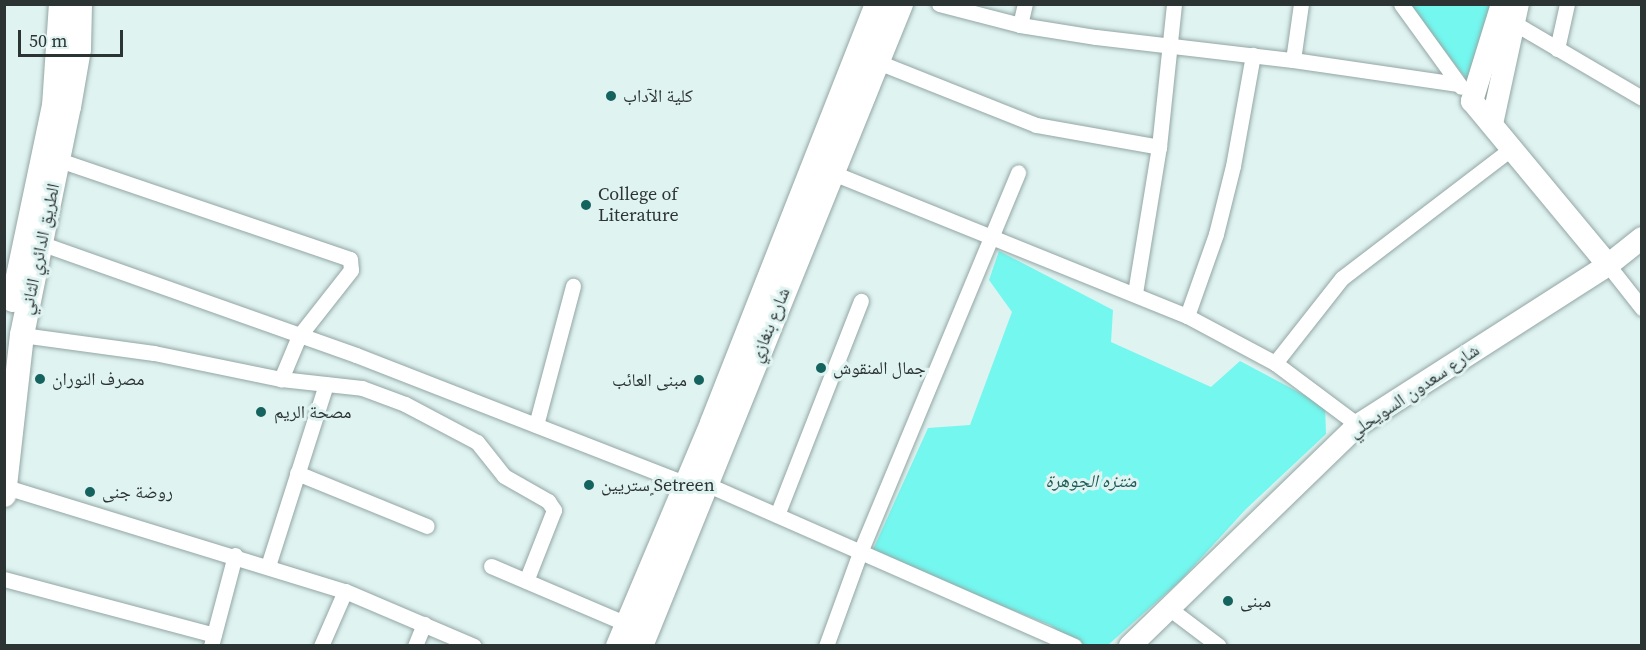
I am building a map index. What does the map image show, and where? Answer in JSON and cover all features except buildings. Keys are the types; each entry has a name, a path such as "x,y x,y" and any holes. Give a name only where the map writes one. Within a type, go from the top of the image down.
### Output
{"main road":[{"name":"الطريق الدائري الثاني","path":"4,364 22,243 54,106 61,4"},
{"name":"الطريق الدائري الثاني","path":"5,491 22,335 59,160 79,50 80,4"},
{"name":"شارع بنغازي","path":"641,645 877,4"},
{"name":"شارع بنغازي","path":"622,635 698,485 833,173 901,4"},
{"path":"1512,11 1465,93 1608,265"},
{"path":"1492,124 1512,11"},
{"name":"شارع سعدون السويحلي","path":"1130,645 1170,609 1358,425 1608,265 1641,238"}],"street":[{"path":"939,4 1020,25 1169,48 1293,60 1465,93"},
{"path":"1020,25 1025,4"},
{"path":"1135,293 1159,147 1174,4"},
{"path":"1293,60 1301,4"},
{"path":"1401,4 1465,93"},
{"path":"1557,49 1567,4"},
{"path":"1512,11 1557,49 1641,98"},
{"path":"1187,316 1216,234 1230,177 1253,55"},
{"path":"878,62 1036,125 1159,147"},
{"path":"1275,363 1342,278 1511,149"},
{"path":"59,160 350,259 351,270 299,336 281,379"},
{"path":"826,645 861,550 1018,172"},
{"path":"833,173 990,240 1135,293 1187,316 1275,363 1358,425"},
{"path":"40,243 299,336 777,515 1074,645"},
{"path":"1608,265 1641,308"},
{"path":"536,425 573,286"},
{"path":"777,515 861,301"},
{"path":"22,335 154,353 281,379 362,388 405,404 477,442 504,476 548,501 554,510 526,581"},
{"path":"405,404 416,380"},
{"path":"268,566 326,384"},
{"path":"297,473 428,526"},
{"path":"5,491 235,555 345,591 474,645"},
{"path":"4,579 213,640 235,555"},
{"path":"491,566 526,581 622,635"},
{"path":"321,645 345,591"},
{"path":"1170,609 1219,645"},
{"path":"415,645 424,624"}],"green space":[{"path":"1409,5 1500,5 1478,94"},
{"name":"منتزه الجوهرة","path":"999,251 1113,310 1111,342 1211,387 1240,361 1325,406 1326,434 1246,509 1180,581 1108,645 1080,645 1050,625 871,554 928,428 970,425 1012,312 989,280"}],"place":[{"name":"كلية الآداب","path":"611,96"},
{"name":"College of Literature","path":"586,205"},
{"name":"جمال المنقوش","path":"821,368"},
{"name":"مصرف النوران","path":"40,379"},
{"name":"مبنى العائب","path":"699,380"},
{"name":"مصحة الريم","path":"261,412"},
{"name":"ستريين ٍSetreen","path":"589,485"},
{"name":"روضة جنى","path":"90,492"},
{"name":"مبنى","path":"1228,601"}]}
